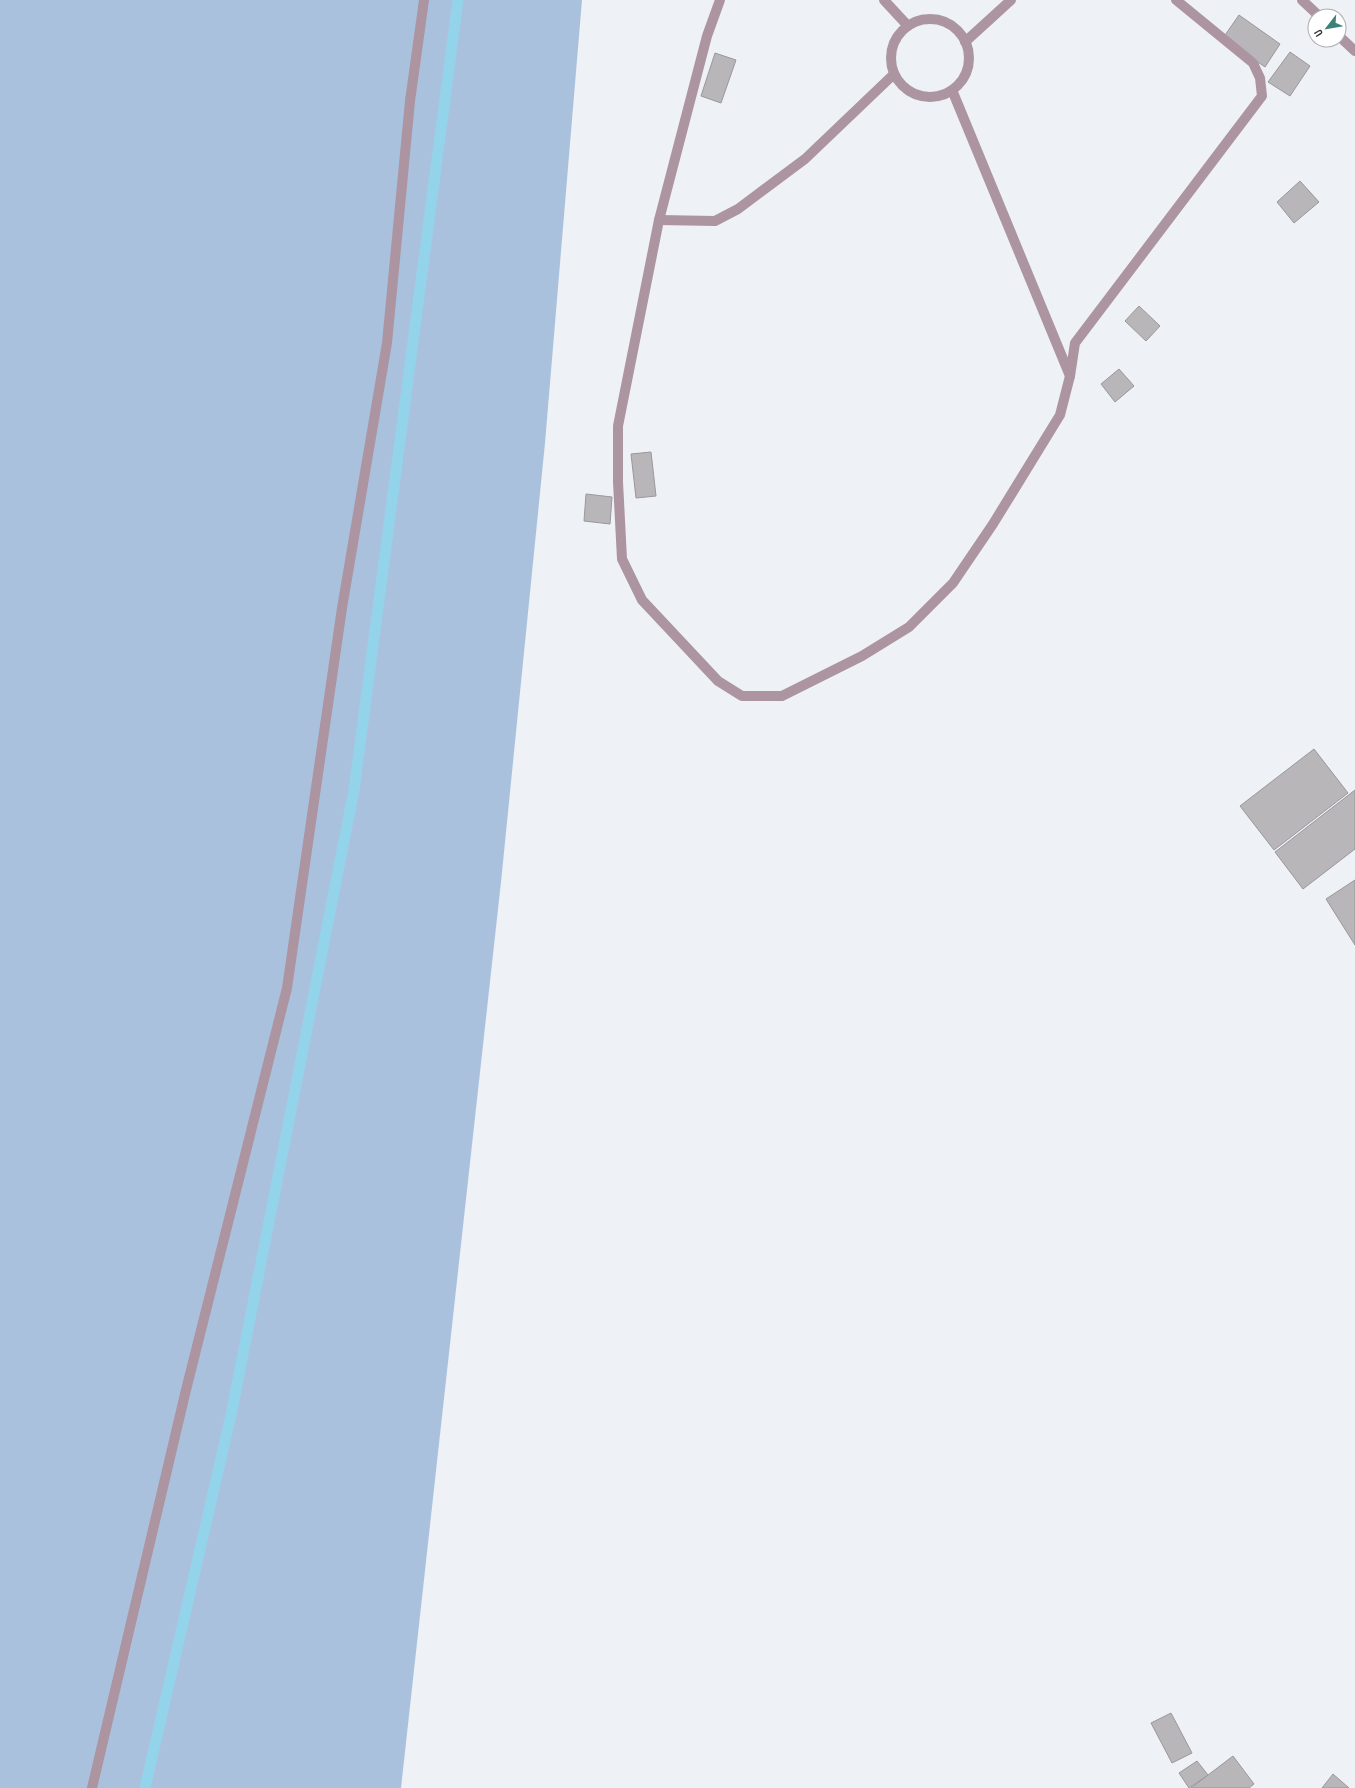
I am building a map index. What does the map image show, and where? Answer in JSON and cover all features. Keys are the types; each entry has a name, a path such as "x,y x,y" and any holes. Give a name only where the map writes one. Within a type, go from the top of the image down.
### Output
{"street":[{"path":"92,1788 185,1394 287,988 342,608 387,343 410,101 424,0"},
{"path":"720,0 707,36 659,220 618,426 618,482 622,559 642,600 718,681 742,696 782,696 862,656 909,627 953,583 993,524 1060,415 1070,376 1075,343 1262,96 1260,78 1253,63 1176,0"},
{"path":"884,0 908,26"},
{"path":"966,42 1011,0"},
{"path":"1302,0 1310,8"},
{"path":"934,20 946,23 957,31 966,42 969,55 968,69 962,81 952,90 940,96 927,97 914,94 902,86 894,74 891,61 892,48 898,36 908,26 920,21 934,20"},
{"path":"1347,44 1355,51"},
{"path":"659,220 715,221 738,209 805,159 894,74"},
{"path":"952,90 1070,376"}],"shaded area":[{"path":"0,0 582,0 545,443 501,882 401,1788 0,1788"}],"building":[{"path":"1239,15 1280,44 1265,67 1223,38"},
{"path":"1290,52 1310,66 1290,96 1268,82"},
{"path":"715,53 736,60 721,103 701,96"},
{"path":"1300,181 1319,202 1294,223 1277,202"},
{"path":"1139,306 1160,326 1146,341 1125,321"},
{"path":"1119,369 1134,386 1115,402 1101,384"},
{"path":"651,452 656,496 636,498 631,454"},
{"path":"586,494 612,497 610,524 584,521"},
{"path":"1314,749 1348,793 1274,850 1240,806"},
{"path":"1355,790 1355,849 1303,889 1275,852"},
{"path":"1355,880 1355,945 1326,899"},
{"path":"1171,1713 1192,1753 1172,1763 1151,1723"},
{"path":"1233,1756 1254,1784 1249,1788 1191,1788"},
{"path":"1197,1761 1208,1775 1189,1788 1179,1773"},
{"path":"1333,1774 1349,1788 1322,1788"}],"waterway":[{"path":"145,1788 231,1415 354,790 458,0"}]}
